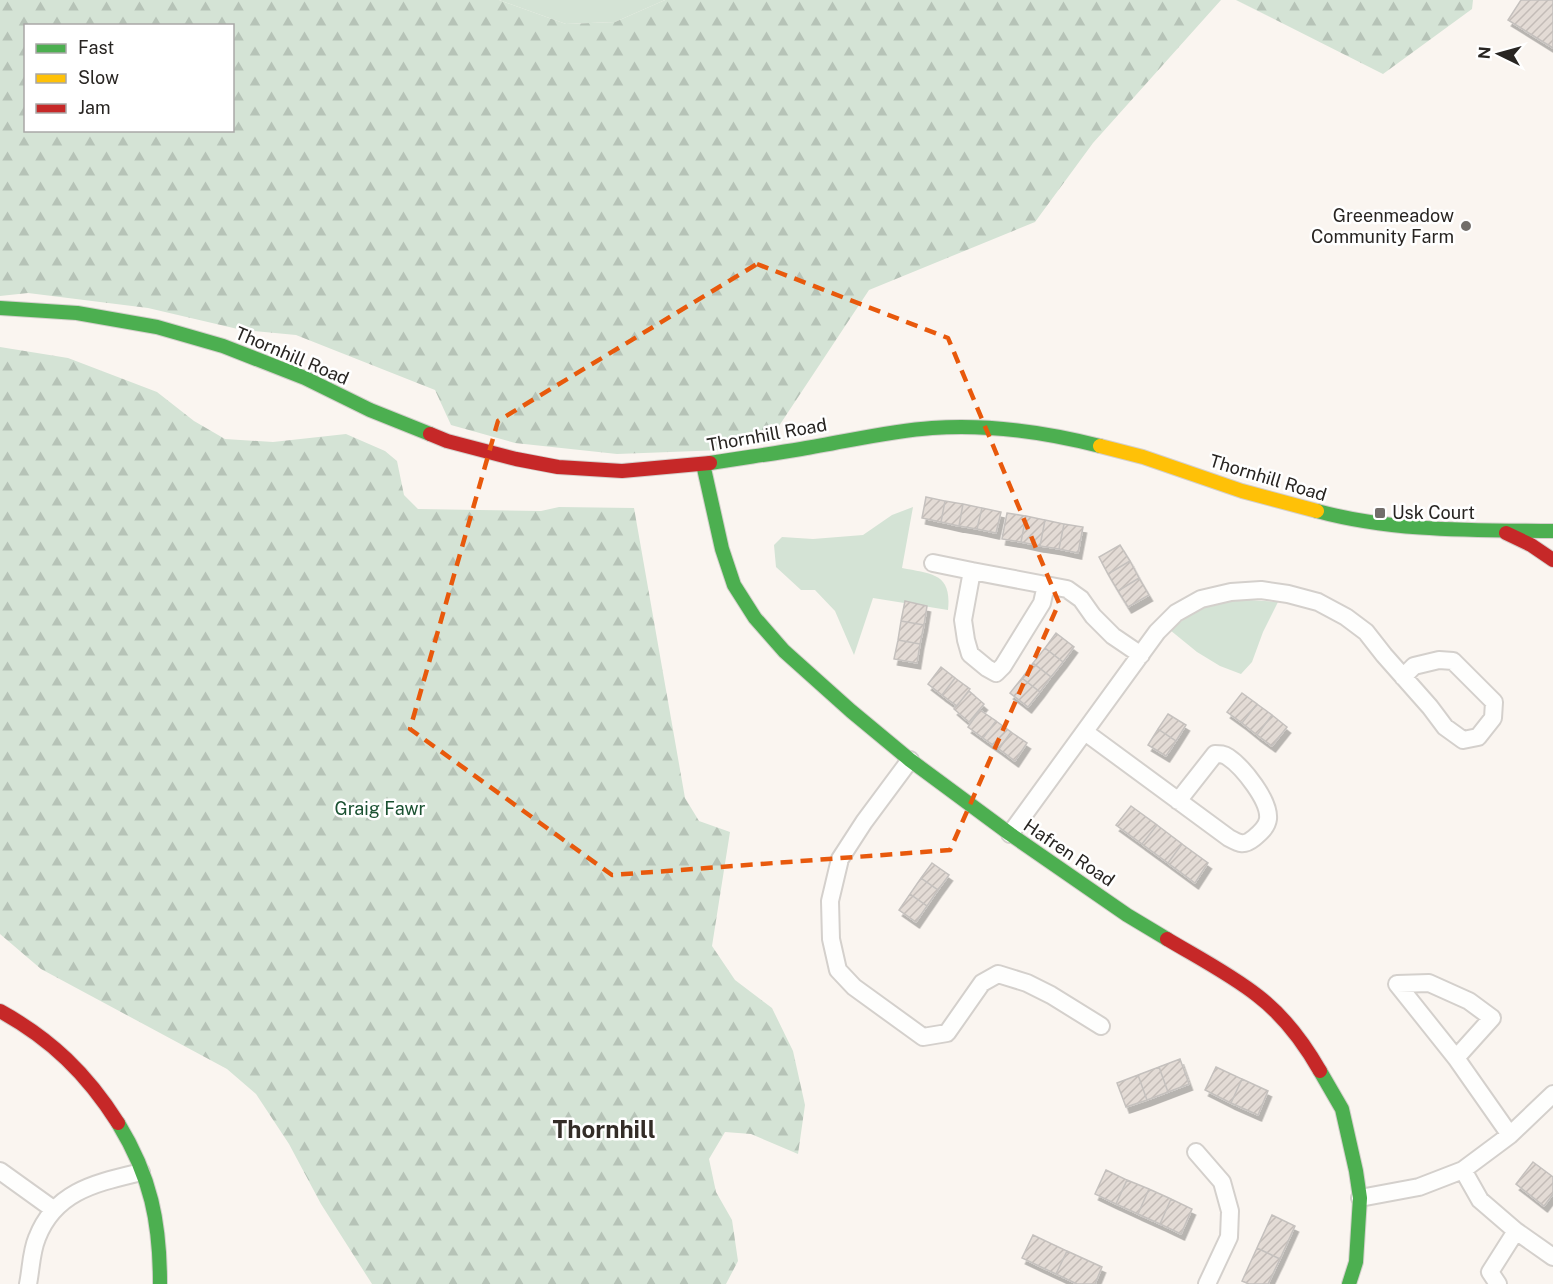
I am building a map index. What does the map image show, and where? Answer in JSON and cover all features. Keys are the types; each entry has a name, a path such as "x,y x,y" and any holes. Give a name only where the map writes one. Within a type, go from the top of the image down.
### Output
{"street":[{"name":"Thornhill Road","path":"0,308 77,313 157,327 223,346 305,378 369,410 447,441 558,467 622,471 703,464 863,437 932,428 979,428 1048,434 1143,457 1242,490 1343,518 1431,529 1553,531"},
{"name":"Hafren Road","path":"703,464 722,549 734,585 755,618 784,651 910,760 1010,834 1127,915 1259,996 1286,1022 1306,1047 1342,1109 1356,1171 1359,1198 1356,1262 1349,1284"},
{"path":"1520,530 1545,517"},
{"path":"1501,530 1531,545 1553,560"},
{"path":"933,562 1067,590 1081,600 1113,636 1142,655"},
{"path":"972,571 963,620 966,640 970,654 996,673 1003,666 1042,603 1046,585"},
{"path":"1010,834 1157,632 1176,613 1201,599 1231,592 1261,590 1318,602 1346,617 1366,632 1403,677 1430,707 1445,727 1463,740 1478,737 1493,718 1494,702 1453,662 1439,660 1414,666 1403,677"},
{"path":"1085,732 1178,801 1238,843 1247,843 1266,827 1268,818 1266,805 1258,790 1238,766 1222,754 1215,754 1208,761 1178,801"},
{"path":"910,760 840,859 830,900 831,939 838,970 854,987 923,1037 946,1033 982,982 998,974 1027,983 1051,995 1101,1026"},
{"path":"1456,1058 1492,1018 1469,1001 1429,983 1397,984 1456,1058 1510,1135"},
{"path":"0,1011 50,1043 77,1069 104,1101 128,1140 149,1189 155,1212 160,1252 160,1284"},
{"path":"1359,1198 1419,1186 1463,1170 1510,1135 1553,1094"},
{"path":"1196,1152 1222,1182 1230,1211 1229,1238 1208,1284"},
{"path":"1463,1170 1480,1200 1516,1231 1553,1257"},
{"path":"0,1171 53,1209"},
{"path":"28,1284 36,1239 53,1209 81,1190 141,1172"},
{"path":"1498,1284 1490,1272 1516,1231"}],"highlighted area":[{"path":"757,264 948,338 1059,603 950,850 612,875 410,729 498,421"}],"green space":[{"path":"0,0 499,0 566,24 615,22 665,0 1221,0 1093,143 1035,222 869,290 773,435 723,450 617,454 515,443 451,425 435,390 296,335 242,330 148,308 28,293 0,296"},
{"path":"499,0 665,0 615,22 566,24"},
{"path":"1236,0 1473,0 1472,9 1383,74"},
{"name":"Graig Fawr","path":"0,347 68,358 157,392 194,421 225,439 273,442 346,434 385,451 397,461 404,495 418,509 541,511 559,507 634,508 685,798 699,821 730,832 712,946 735,980 772,1008 793,1051 805,1105 798,1154 751,1134 725,1132 709,1159 716,1192 732,1220 738,1261 726,1284 372,1284 321,1204 289,1144 256,1094 227,1069 41,969 0,934"},
{"path":"913,507 902,568 938,577 947,589 948,610 873,598 854,655 835,611 815,590 801,590 776,567 774,545 782,537 813,539 863,535 892,515"},
{"path":"1234,599 1278,602 1263,632 1252,662 1241,674 1220,666 1197,652 1170,630 1206,606"}],"building":[{"path":"1521,0 1553,0 1553,48 1508,20"},
{"path":"926,497 945,501 941,522 922,518"},
{"path":"945,501 963,504 959,526 941,522"},
{"path":"963,504 982,508 977,529 959,526"},
{"path":"982,508 1001,512 996,533 977,529"},
{"path":"1007,513 1026,516 1021,542 1002,539"},
{"path":"1026,516 1045,520 1040,546 1021,542"},
{"path":"1045,520 1064,524 1059,549 1040,546"},
{"path":"1064,524 1083,527 1078,553 1059,549"},
{"path":"1120,545 1130,561 1108,574 1099,557"},
{"path":"1130,561 1139,578 1118,591 1108,574"},
{"path":"1139,578 1149,595 1128,607 1118,591"},
{"path":"905,601 927,606 924,625 901,621"},
{"path":"901,621 924,625 920,644 898,640"},
{"path":"1056,633 1074,647 1063,662 1045,648"},
{"path":"898,640 920,644 917,663 894,659"},
{"path":"1045,648 1063,662 1051,677 1033,663"},
{"path":"1033,663 1051,677 1040,692 1022,678"},
{"path":"941,667 955,678 942,695 928,684"},
{"path":"955,678 970,689 957,706 942,695"},
{"path":"1022,678 1040,692 1028,707 1010,693"},
{"path":"969,691 984,704 969,722 954,709"},
{"path":"1242,693 1257,704 1242,723 1227,712"},
{"path":"1257,704 1272,715 1257,735 1242,723"},
{"path":"980,710 996,721 983,738 968,727"},
{"path":"1168,714 1186,725 1176,741 1158,729"},
{"path":"1272,715 1287,727 1272,746 1257,735"},
{"path":"996,721 1011,732 999,749 983,738"},
{"path":"1158,729 1176,741 1166,756 1148,745"},
{"path":"1011,732 1027,743 1015,761 999,749"},
{"path":"1131,806 1157,825 1142,844 1116,825"},
{"path":"1157,825 1182,844 1168,863 1142,844"},
{"path":"1182,844 1208,863 1195,883 1168,863"},
{"path":"932,863 949,875 938,890 921,878"},
{"path":"921,878 938,890 927,906 910,894"},
{"path":"910,894 927,906 916,922 899,910"},
{"path":"1180,1059 1189,1084 1168,1092 1159,1067"},
{"path":"1159,1067 1168,1092 1147,1100 1138,1075"},
{"path":"1216,1067 1242,1079 1231,1103 1205,1090"},
{"path":"1138,1075 1147,1100 1126,1107 1117,1083"},
{"path":"1242,1079 1268,1091 1258,1115 1231,1103"},
{"path":"1533,1162 1553,1177 1553,1194 1544,1206 1516,1184"},
{"path":"1106,1170 1127,1180 1116,1204 1095,1194"},
{"path":"1127,1180 1149,1189 1138,1214 1116,1204"},
{"path":"1149,1189 1171,1199 1160,1224 1138,1214"},
{"path":"1171,1199 1192,1209 1181,1234 1160,1224"},
{"path":"1272,1215 1295,1226 1280,1259 1257,1248"},
{"path":"1033,1235 1067,1251 1056,1274 1022,1258"},
{"path":"1257,1248 1280,1259 1268,1284 1249,1284 1242,1281"},
{"path":"1067,1251 1102,1267 1095,1284 1077,1284 1056,1274"}],"traffic: fast":[{"path":"0,308 77,313 157,327 223,346 305,378 370,410 430,434"},
{"path":"710,463 899,432 953,427 1016,430 1100,446"},
{"path":"703,464 722,549 734,585 755,618 784,651 910,760 1010,834 1127,915 1167,939"},
{"path":"1317,511 1375,523 1405,526 1464,530 1553,531"},
{"path":"1320,1071 1342,1109 1360,1198 1356,1262 1349,1284"},
{"path":"118,1123 138,1162 151,1200 158,1240 160,1284"}],"traffic: slow":[{"path":"1100,446 1143,457 1242,491 1317,511"}],"traffic: jam":[{"path":"430,434 447,441 516,459 558,467 622,471 710,463"},
{"path":"1506,533 1531,545 1553,560"},
{"path":"1167,939 1236,980 1258,996 1293,1030 1320,1071"},
{"path":"0,1011 36,1033 66,1059 94,1089 118,1123"}],"place":[{"name":"Greenmeadow Community Farm","path":"1466,226"},
{"name":"Usk Court","path":"1380,513"}],"district":[{"name":"Thornhill","path":"604,1130"}]}
